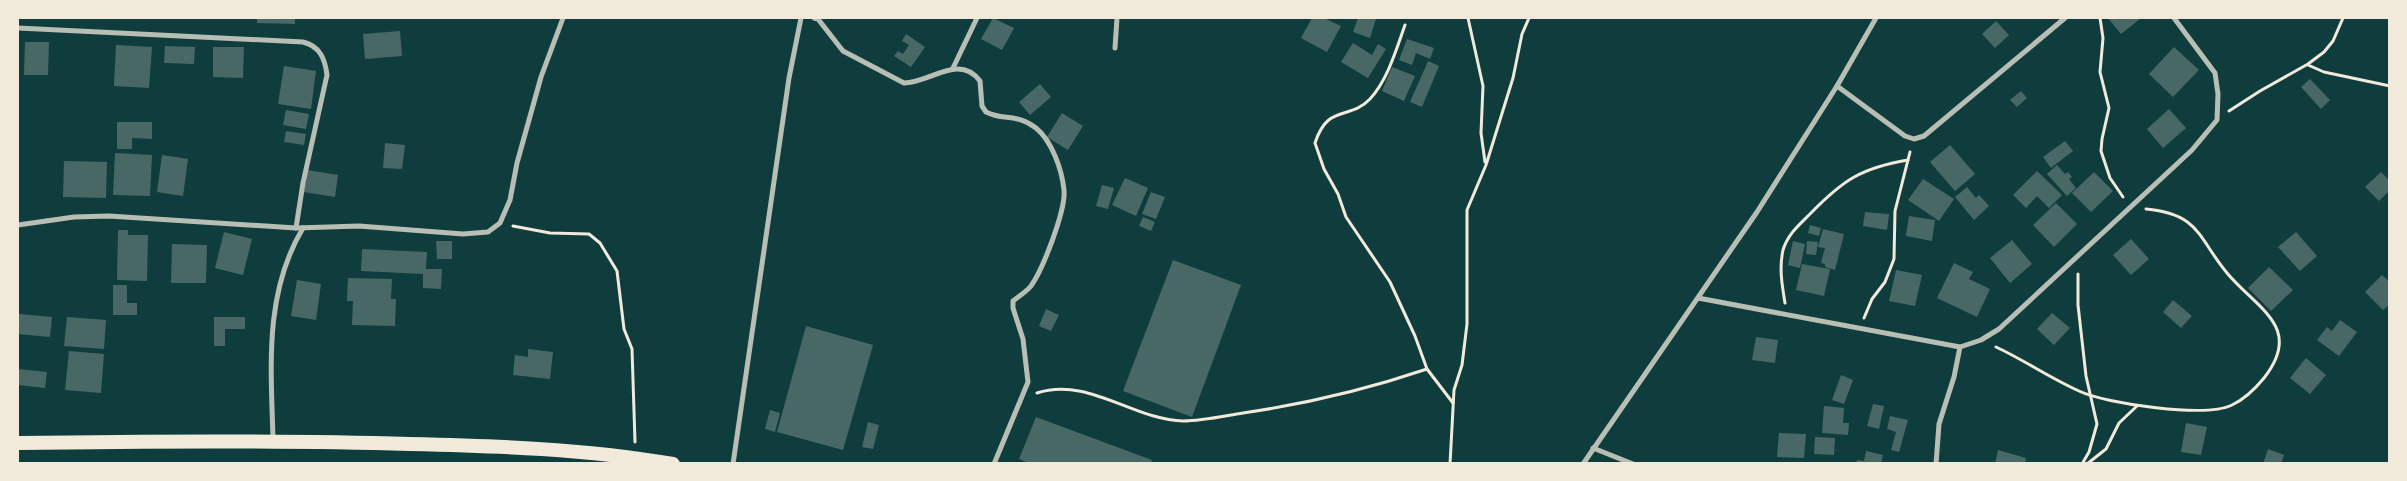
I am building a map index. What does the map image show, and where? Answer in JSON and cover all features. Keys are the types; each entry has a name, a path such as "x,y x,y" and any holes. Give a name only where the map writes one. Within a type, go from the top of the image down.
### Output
{"highway":[{"path":"18,443 273,440 476,446 635,457 673,464"}],"street":[{"path":"18,225 74,217 109,216 296,228 359,226 463,234 488,232 500,223 510,200 517,163 541,78 563,18"},
{"path":"733,464 789,78 800,18"},
{"path":"814,18 818,19 843,51 904,84 915,84 953,68 969,71 980,81 982,106 986,112 1013,116 1034,127 1041,133 1052,151 1064,191 1060,217 1047,254 1030,288 1013,301 1013,308 1025,352 1028,382 1023,398 994,464"},
{"path":"953,68 977,18"},
{"path":"1115,48 1117,18"},
{"path":"1583,464 1757,212 1837,86 1876,18"},
{"path":"1837,86 1905,136 1914,139 1924,136 1941,123 2065,18"},
{"path":"1698,298 1960,347 1981,340 1999,330 2192,150 2217,120 2218,94 2215,73 2174,18"},
{"path":"18,28 303,42 314,46 325,63 327,75 303,183 296,228"},
{"path":"273,440 271,338 275,303 282,272 293,244 303,228"},
{"path":"1936,464 1939,424 1954,378 1960,347"},
{"path":"1593,448 1633,464"}],"path":[{"path":"1468,18 1483,86 1482,145 1486,165"},
{"path":"1450,464 1454,390 1462,365 1467,324 1467,210 1486,165 1513,78 1522,34 1529,18"},
{"path":"1981,340 2023,359 2064,384 2089,395 2138,405 2193,410 2216,410 2231,406 2254,391 2272,367 2279,348 2279,331 2272,319 2227,273 2202,235 2187,220 2161,210 2130,208 2110,178 2101,151 2109,108 2100,72 2103,38 2100,18"},
{"path":"2217,120 2260,91 2308,64 2324,52 2333,41 2344,18"},
{"path":"1405,25 1385,76 1373,94 1360,106 1332,116 1321,128 1315,143 1324,169 1338,194 1346,217 1390,282 1415,336 1427,368 1454,404"},
{"path":"2308,64 2324,72 2390,86"},
{"path":"1860,329 1872,299 1890,272 1894,260 1895,211 1914,139"},
{"path":"1788,315 1781,282 1781,262 1783,250 1791,232 1835,189 1858,174 1882,164 1908,160"},
{"path":"500,223 550,233 589,234 607,252 616,271 624,329 632,349 635,457"},
{"path":"2079,256 2078,305 2089,395 2094,405 2097,424 2089,452 2082,464"},
{"path":"1023,398 1045,390 1062,388 1084,393 1152,416 1192,420 1301,404 1427,368"},
{"path":"2087,464 2106,449 2119,423 2138,405"}],"building":[{"path":"257,18 295,18 295,24 257,23"},
{"path":"993,18 1014,28 1002,50 981,39"},
{"path":"1312,18 1324,18 1341,26 1327,52 1301,38"},
{"path":"1358,18 1376,19 1370,38 1353,32"},
{"path":"2108,18 2141,18 2121,34"},
{"path":"1996,21 2009,35 1995,48 1982,34"},
{"path":"400,31 402,56 365,59 363,34"},
{"path":"906,34 925,47 911,67 894,56 898,51 903,54 909,45 902,41"},
{"path":"1407,39 1434,48 1430,59 1416,53 1412,65 1399,60"},
{"path":"25,42 49,42 48,75 24,75"},
{"path":"1353,43 1372,55 1378,44 1386,49 1368,78 1341,62"},
{"path":"116,45 152,47 149,88 114,86"},
{"path":"165,46 195,47 194,64 164,63"},
{"path":"213,47 244,47 243,78 213,77"},
{"path":"2174,47 2199,70 2173,97 2149,74"},
{"path":"1428,61 1439,66 1422,107 1410,102"},
{"path":"284,66 316,71 311,109 278,104"},
{"path":"1392,67 1415,76 1404,101 1382,91"},
{"path":"2310,79 2330,100 2321,109 2301,87"},
{"path":"1040,84 1051,97 1030,115 1019,102"},
{"path":"2021,91 2027,98 2017,107 2010,100"},
{"path":"2169,109 2186,128 2163,148 2147,129"},
{"path":"286,110 309,114 306,129 283,125"},
{"path":"1062,113 1083,126 1068,150 1047,137"},
{"path":"117,122 152,122 152,139 132,138 132,149 117,149"},
{"path":"286,131 306,134 304,145 284,142"},
{"path":"2065,141 2073,151 2051,168 2043,157"},
{"path":"385,143 405,145 402,169 383,168"},
{"path":"1950,145 1975,174 1955,191 1930,162"},
{"path":"115,153 152,155 150,196 113,195"},
{"path":"162,155 188,159 183,196 157,192"},
{"path":"64,161 107,162 106,198 63,197"},
{"path":"2057,165 2065,174 2068,172 2072,177 2069,179 2076,188 2067,196 2047,174"},
{"path":"307,170 338,175 335,197 304,192"},
{"path":"2037,171 2062,195 2049,208 2037,196 2026,208 2013,195"},
{"path":"2094,172 2113,191 2091,212 2072,193"},
{"path":"2381,172 2390,181 2390,190 2379,201 2365,187"},
{"path":"1125,178 1148,188 1136,216 1112,205"},
{"path":"1923,179 1954,199 1939,221 1908,200"},
{"path":"1102,185 1114,188 1108,209 1096,206"},
{"path":"1967,187 1976,198 1979,195 1989,206 1974,220 1955,197"},
{"path":"1151,192 1165,197 1156,219 1142,214"},
{"path":"2056,203 2077,224 2054,247 2033,225"},
{"path":"1865,212 1889,214 1887,230 1863,226"},
{"path":"1909,216 1935,220 1932,241 1906,236"},
{"path":"1143,217 1155,222 1151,231 1139,226"},
{"path":"1810,225 1821,228 1819,236 1808,233"},
{"path":"1823,229 1844,234 1835,270 1825,267 1825,264 1821,263 1825,248 1818,247"},
{"path":"118,230 128,230 128,235 148,235 147,281 117,280"},
{"path":"224,232 252,239 243,275 215,268"},
{"path":"2296,232 2317,256 2300,271 2278,247"},
{"path":"2131,239 2149,259 2131,275 2113,255"},
{"path":"2012,240 2032,264 2010,283 1990,258"},
{"path":"436,241 452,241 452,259 437,259"},
{"path":"1793,241 1805,244 1800,268 1788,265"},
{"path":"1807,241 1818,242 1816,255 1806,254"},
{"path":"172,244 207,245 206,283 171,283"},
{"path":"362,249 427,252 426,269 442,269 441,289 423,288 423,274 361,271"},
{"path":"1173,260 1241,285 1192,417 1123,391"},
{"path":"1954,263 1973,272 1969,279 1990,289 1977,317 1937,298"},
{"path":"1802,264 1830,269 1824,296 1796,290"},
{"path":"2269,267 2293,290 2271,311 2248,288"},
{"path":"1896,270 1922,275 1915,306 1889,301"},
{"path":"2382,275 2390,282 2390,304 2383,310 2365,292"},
{"path":"348,278 392,279 391,299 396,299 395,326 352,325 353,301 347,301"},
{"path":"297,280 321,284 316,320 291,316"},
{"path":"113,285 127,285 127,303 137,303 137,315 113,315"},
{"path":"2173,300 2192,316 2181,328 2163,312"},
{"path":"1046,309 1059,315 1051,331 1039,326"},
{"path":"2052,313 2070,328 2054,345 2037,329"},
{"path":"19,314 52,317 50,337 18,334"},
{"path":"67,317 106,320 104,349 64,346"},
{"path":"214,317 245,317 245,329 225,329 225,346 214,346"},
{"path":"2340,320 2357,332 2339,356 2317,340 2327,327 2332,331"},
{"path":"806,326 873,345 843,450 777,432"},
{"path":"1756,337 1778,340 1775,363 1752,360"},
{"path":"528,349 553,352 550,379 513,375 515,355 528,357"},
{"path":"69,351 104,354 101,393 65,390"},
{"path":"2306,358 2326,375 2310,394 2290,378"},
{"path":"18,369 47,372 45,388 18,385"},
{"path":"1841,375 1853,380 1844,404 1832,400"},
{"path":"1873,404 1884,406 1879,429 1867,426"},
{"path":"1824,406 1844,408 1843,423 1849,423 1848,435 1822,433"},
{"path":"770,410 780,413 775,432 765,429"},
{"path":"1890,416 1908,420 1899,452 1891,450 1896,432 1887,429"},
{"path":"1036,417 1152,460 1151,464 1031,464 1019,459"},
{"path":"868,422 879,425 873,449 862,447"},
{"path":"2186,423 2207,427 2201,455 2181,452"},
{"path":"1779,433 1806,434 1804,458 1777,457"},
{"path":"1815,437 1835,438 1834,455 1814,454"},
{"path":"2268,449 2284,455 2281,464 2263,464"},
{"path":"1998,450 2026,458 2025,464 1995,464"},
{"path":"1866,451 1883,455 1881,464 1856,464 1857,460 1864,461"}]}
